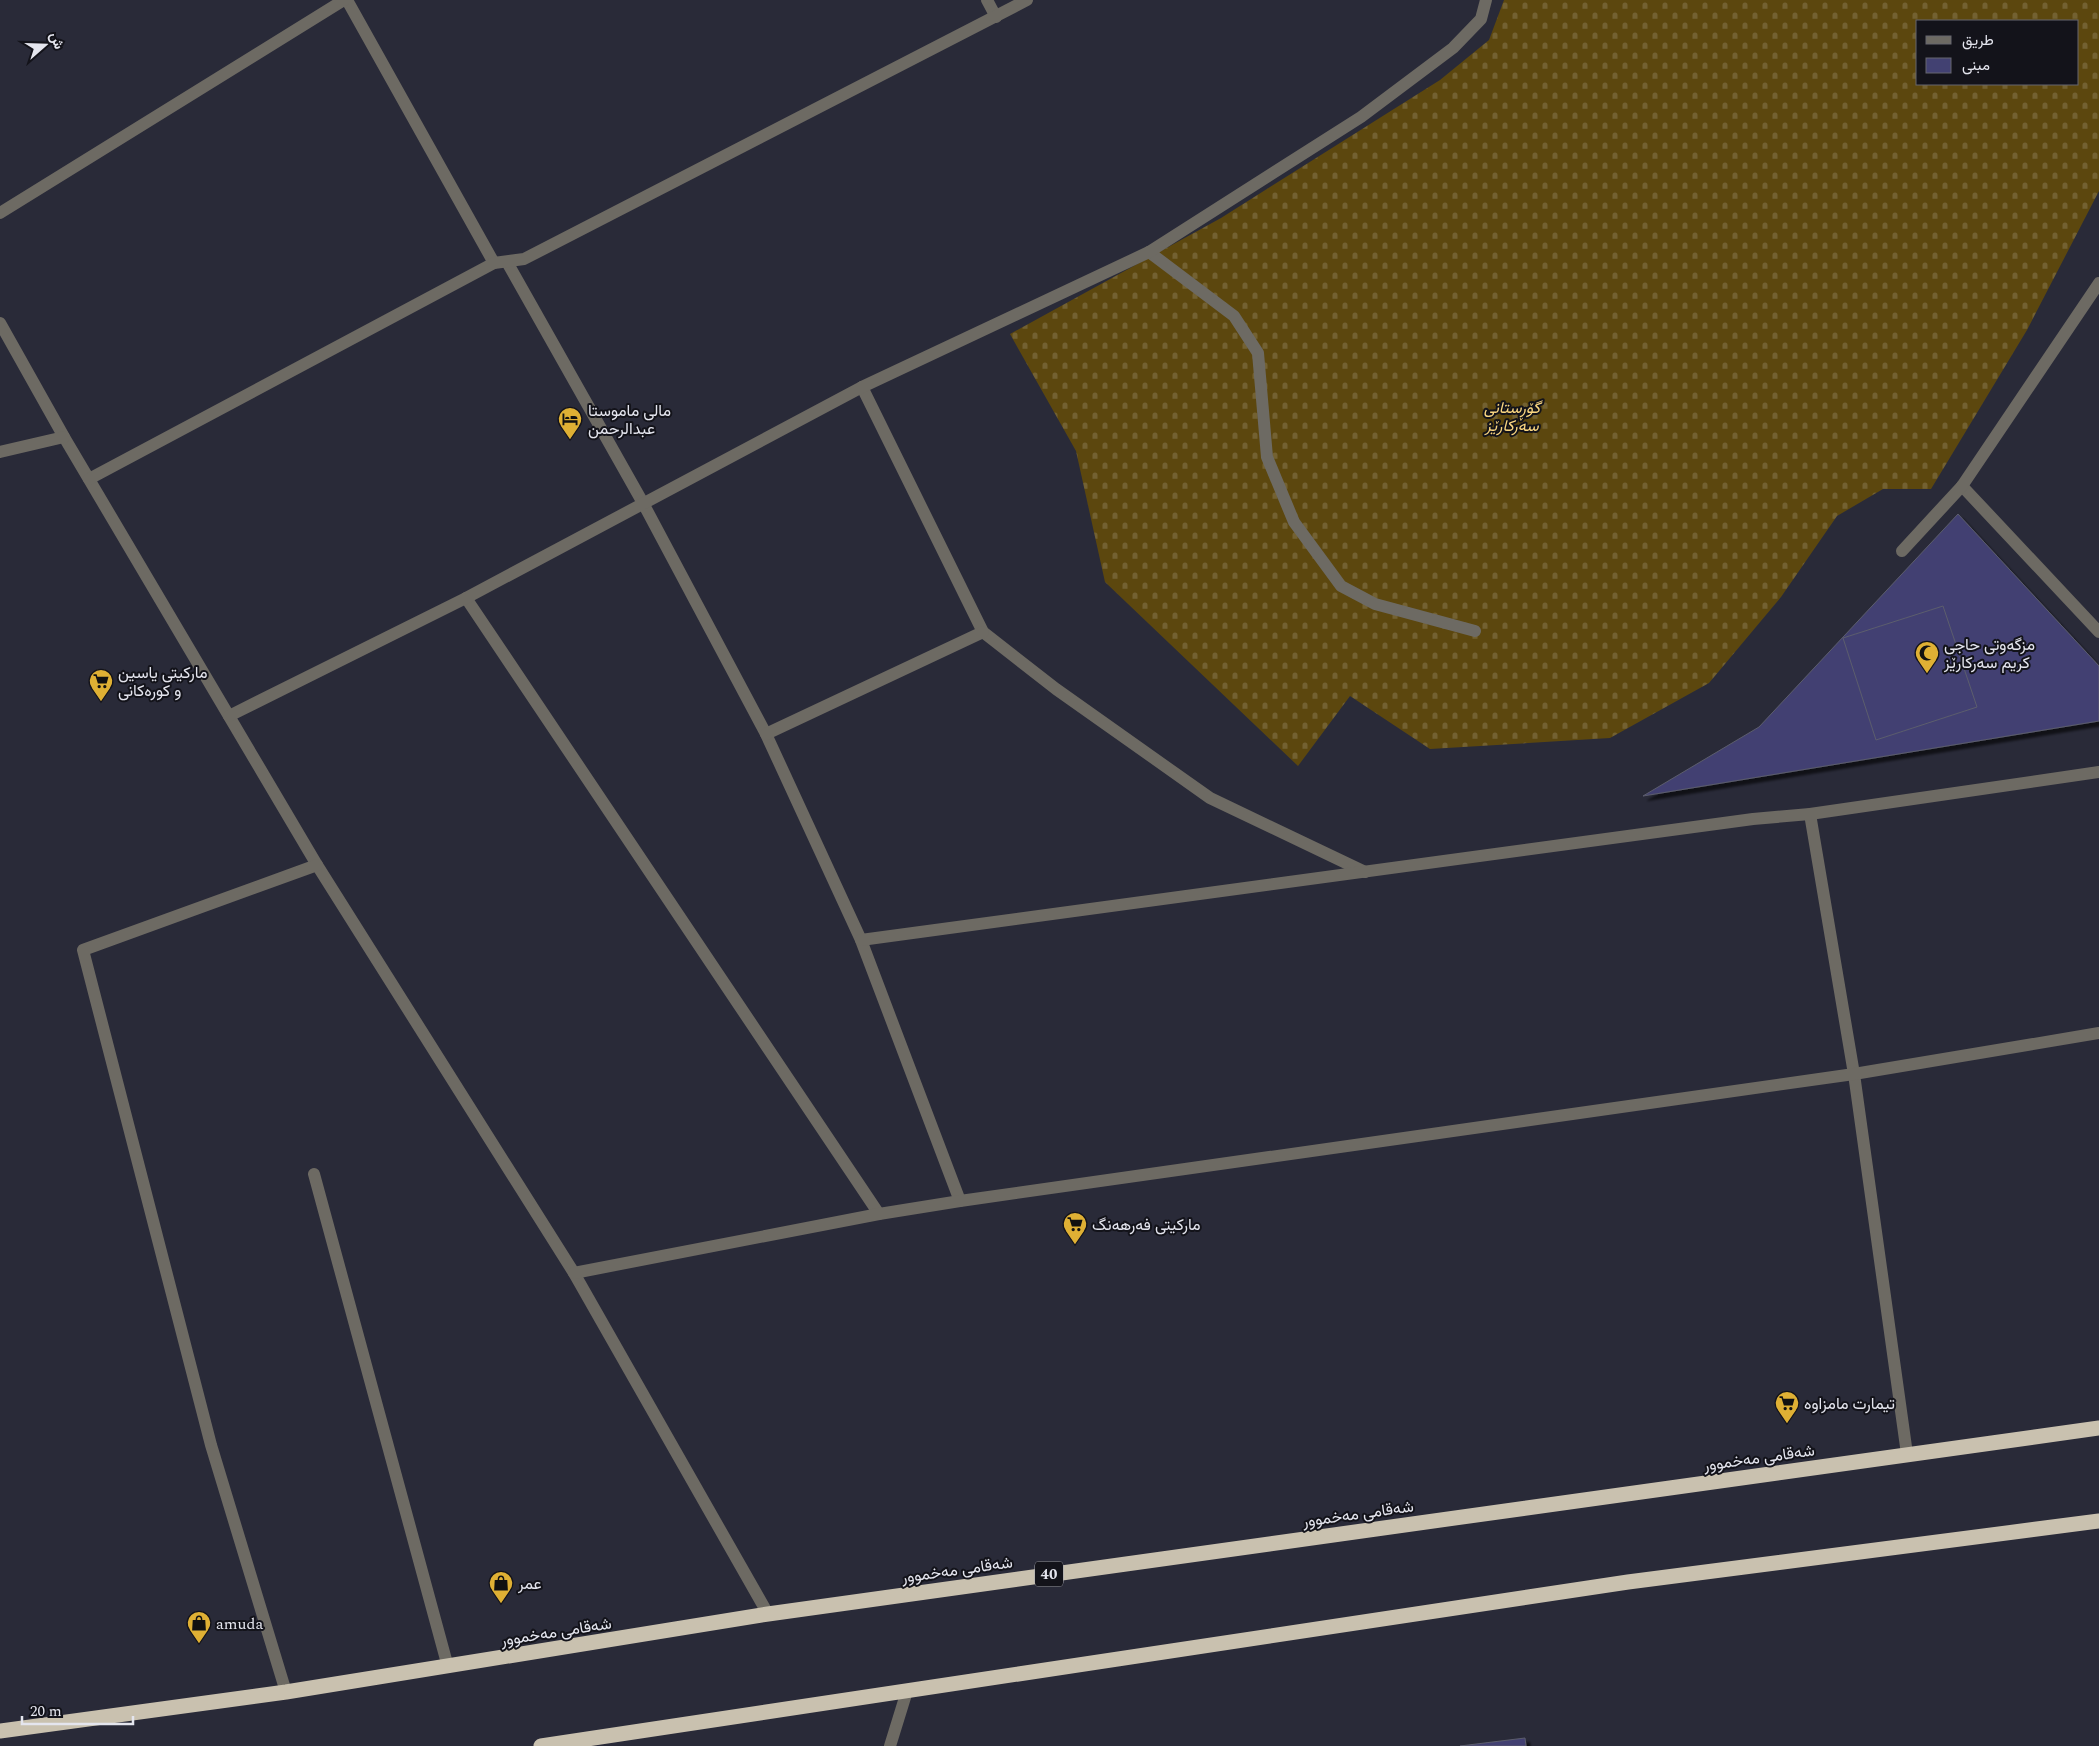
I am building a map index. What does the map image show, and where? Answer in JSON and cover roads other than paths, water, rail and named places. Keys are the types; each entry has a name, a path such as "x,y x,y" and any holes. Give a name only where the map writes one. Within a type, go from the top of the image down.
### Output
{"highway":[{"name":"شەقامی مەخموور","path":"0,1731 286,1692 768,1614 2099,1428"},
{"path":"541,1746 1628,1582 2099,1521"}],"street":[{"path":"0,213 345,0 494,263"},
{"path":"987,0 996,17"},
{"path":"89,479 494,263 524,259 1027,0"},
{"path":"230,716 466,598 862,387 1149,252 1361,117 1415,77 1453,48 1481,19 1486,0"},
{"path":"1149,252 1234,316 1258,353 1267,456 1294,522 1341,586 1375,604 1475,631"},
{"path":"508,262 643,503 766,734 861,940 960,1201"},
{"path":"1902,551 1962,486 2099,283"},
{"path":"0,323 64,437 317,865 574,1273 768,1614"},
{"path":"862,387 983,632 1056,689 1210,798 1365,872"},
{"path":"0,452 64,437"},
{"path":"1962,486 2099,632"},
{"path":"466,598 879,1214"},
{"path":"766,734 983,632"},
{"path":"861,940 1743,820 1810,814 2099,772"},
{"path":"1810,814 1854,1074 1907,1454"},
{"path":"286,1692 211,1445 83,950 317,865"},
{"path":"574,1273 879,1214 960,1201 1854,1074 2099,1033"},
{"path":"314,1174 448,1666"},
{"path":"890,1746 907,1691"}],"place":[{"name":"مالى ماموستا عبدالرحمن","path":"570,440"},
{"name":"مزگه‌وتی حاجی كریم سه‌ركارێز","path":"1927,674"},
{"name":"مارکیتی یاسین و کورەکانی","path":"101,702"},
{"name":"مارکیتی فەرهەنگ","path":"1075,1245"},
{"name":"تیمارت مامزاوە","path":"1787,1424"},
{"name":"عمر","path":"501,1604"},
{"name":"amuda","path":"199,1644"}],"park label":[{"name":"گۆڕستانی سەرکارێز","path":"1512,416"}]}
